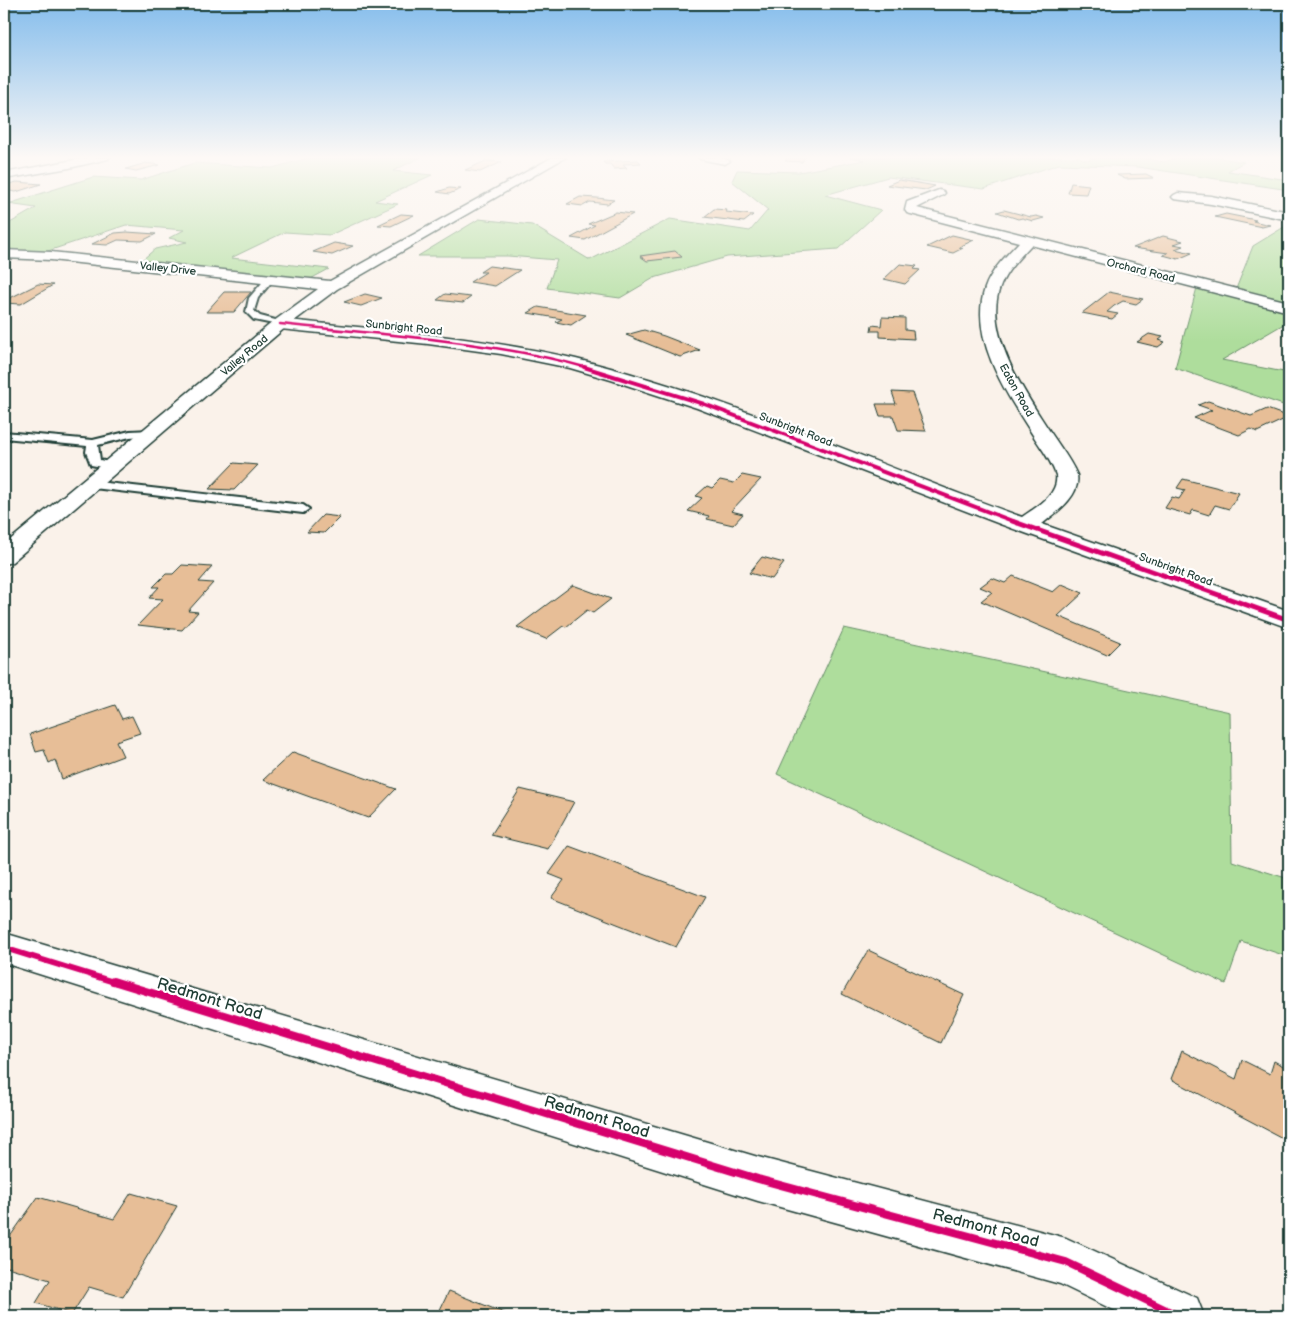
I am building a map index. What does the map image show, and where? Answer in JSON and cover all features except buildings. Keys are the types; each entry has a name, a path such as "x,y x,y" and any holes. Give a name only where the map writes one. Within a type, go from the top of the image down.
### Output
{"street":[{"name":"Valley Road","path":"4,557 280,324 332,286 452,219"},
{"name":"Orchard Road","path":"942,219 1289,307"},
{"name":"Eaton Road","path":"1025,525 1060,498 1067,480 1064,470 998,357 990,326 989,304 992,288 1000,272 1027,241"},
{"name":"Valley Drive","path":"4,254 51,256 332,286"},
{"name":"Sunbright Road","path":"280,324 500,349 571,363 623,377 680,396 1025,525 1289,620"},
{"name":"Redmont Road","path":"4,948 758,1179 1066,1262 1179,1316"}],"lane":[{"path":"270,280 254,296 249,304 250,312 257,318 280,324"},
{"path":"4,435 93,443 130,434 150,433"},
{"path":"93,443 92,452 96,464 112,466"},
{"path":"89,485 303,509"}],"green space":[{"path":"18,219 366,219 330,235 285,232 231,258 329,269 301,284 136,265 155,249 187,242 169,238 184,230 126,225 33,256 4,255 4,223 10,223"},
{"path":"479,219 532,225 590,260 670,219 750,231 761,219 872,219 838,249 727,257 654,278 620,298 547,288 557,260 508,256 418,256"},
{"path":"1289,224 1289,321 1222,360 1289,373 1289,407 1175,368 1198,284 1234,294 1253,246"},
{"path":"844,628 1230,712 1232,861 1289,879 1289,957 1241,941 1226,984 777,774"}],"cycle path":[{"path":"280,324 428,339 501,349 574,364 618,376 704,404 1055,537 1289,620"},
{"path":"4,948 758,1179 1066,1262 1179,1316"}]}
